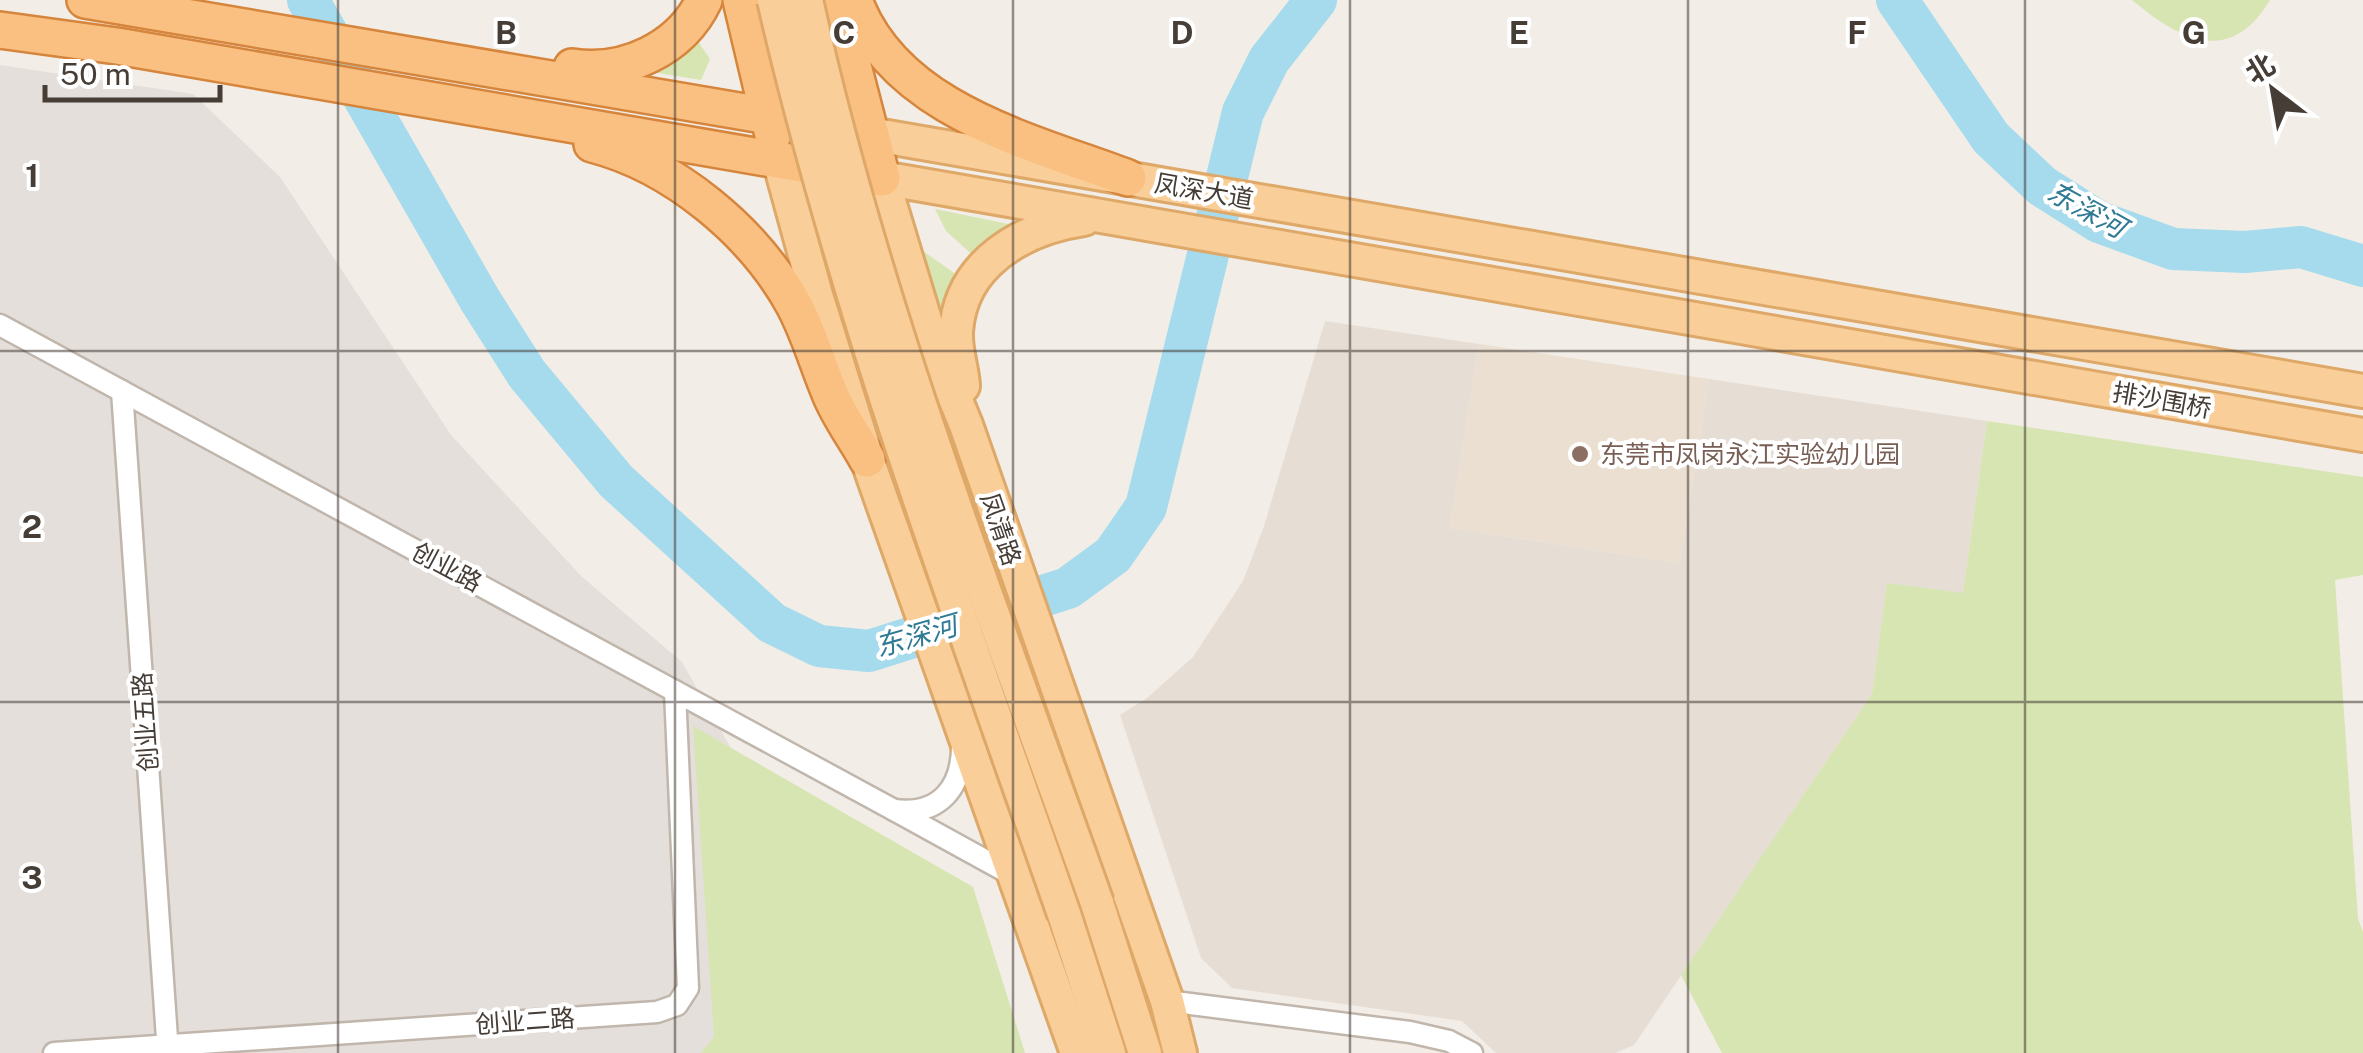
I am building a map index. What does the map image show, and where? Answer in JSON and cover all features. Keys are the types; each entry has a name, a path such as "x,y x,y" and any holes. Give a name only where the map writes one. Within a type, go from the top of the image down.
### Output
{"highway":[{"name":"凤深大道","path":"85,0 870,134"},
{"path":"461,63 516,58 584,69 620,66 653,53 679,35 704,0"},
{"path":"741,0 780,160"},
{"name":"凤清路","path":"836,0 882,178"},
{"path":"854,0 875,42 888,58 937,98 995,127 1128,178"},
{"path":"0,30 478,108 530,131 621,154 659,173 728,223 764,262 791,301 812,344 830,396 867,459"},
{"name":"凤深大道","path":"478,108 882,178"}],"main road":[{"path":"774,0 796,97 863,332 1109,1053"},
{"name":"凤清路","path":"806,0 826,90 892,320 1097,903 1145,1053"},
{"name":"凤深大道","path":"870,134 1963,322"},
{"path":"780,160 816,296 867,459 1077,1053"},
{"name":"凤清路","path":"882,178 932,340 966,426 1166,1002 1180,1053"},
{"name":"凤深大道","path":"882,178 1962,365"},
{"path":"966,426 956,334 962,303 976,275 1002,248 1032,233 1068,221 1114,217"},
{"name":"排沙围桥","path":"1963,322 2363,391"},
{"name":"排沙围桥","path":"1962,365 2363,435"}],"street":[{"name":"创业路","path":"0,325 1016,878"},
{"name":"创业五路","path":"122,391 168,1049"},
{"name":"创业二路","path":"54,1053 168,1049 657,1012 677,1005 688,988 675,691"},
{"path":"894,810 924,811 948,793 961,766 960,726"},
{"path":"1166,1002 1431,1036 1472,1053"}],"shaded area":[{"path":"0,65 193,94 280,177 451,435 581,576 682,662 824,912 850,1053 0,1053"},
{"path":"1325,321 1479,344 1450,528 1680,563 1709,379 1987,421 1963,593 1887,584 1872,694 1634,1045 1615,1053 1496,1053 1462,1021 1232,988 1201,958 1120,715 1147,698 1193,657 1243,581 1264,526"},
{"name":"东莞市凤岗永江实验幼儿园","path":"1479,344 1709,379 1680,563 1450,528"}],"green space":[{"path":"2132,0 2270,0 2238,34 2221,40 2203,40 2168,26"},
{"path":"693,34 710,59 701,80 646,71"},
{"path":"935,209 1013,225 1013,229 976,258 946,231"},
{"path":"916,246 961,278 942,327"},
{"path":"1987,421 2363,477 2363,575 2335,580 2358,919 2363,932 2363,1053 1722,1053 1681,975 1872,694 1887,583 1963,593"},
{"path":"693,726 973,887 1025,1053 701,1053 714,1037"}],"waterway":[{"name":"东深河","path":"308,0 480,300 527,374 616,481 772,623 819,646 869,651 1068,588 1113,555 1146,507 1243,112 1269,60 1316,0"},
{"name":"东深河","path":"1897,0 1991,138 2042,186 2099,222 2173,249 2245,252 2301,247 2363,266"}],"place":[{"name":"东莞市凤岗永江实验幼儿园","path":"1580,454"}]}
